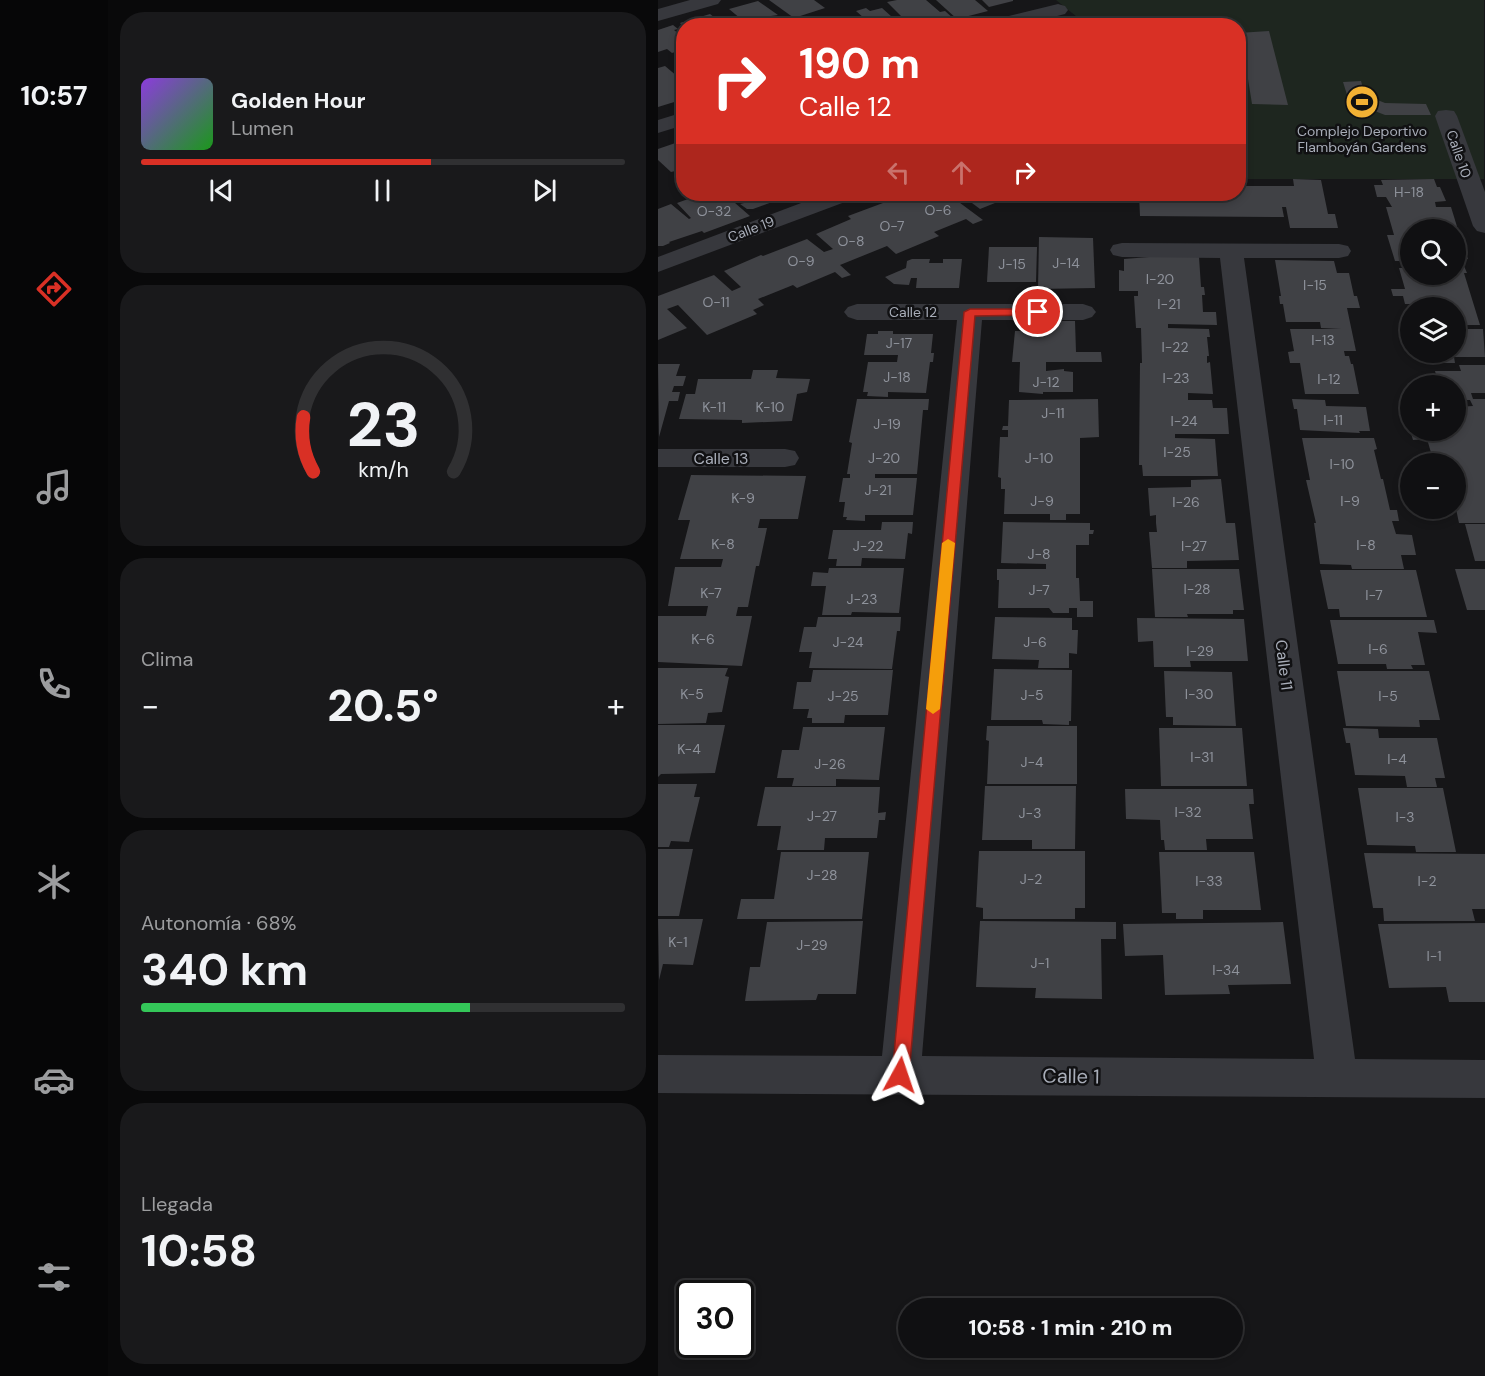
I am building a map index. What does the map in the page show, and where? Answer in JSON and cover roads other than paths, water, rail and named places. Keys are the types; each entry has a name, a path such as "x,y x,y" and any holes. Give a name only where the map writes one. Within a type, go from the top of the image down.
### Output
{"street":[{"path":"658,15 706,1"},
{"path":"1015,18 1052,5 1067,18"},
{"name":"Calle 10","path":"1446,116 1484,226"},
{"path":"658,127 676,121"},
{"name":"Calle 19","path":"658,265 827,201"},
{"path":"1122,250 1339,251"},
{"name":"Calle 11","path":"1231,250 1337,1079"},
{"name":"Calle 12","path":"857,312 1083,312"},
{"path":"900,1075 970,312"},
{"name":"Calle 13","path":"658,458 785,458"},
{"name":"Calle 1","path":"658,1074 1484,1079"}],"place":[{"name":"Complejo Deportivo Flamboyán Gardens","path":"1362,102"}]}
